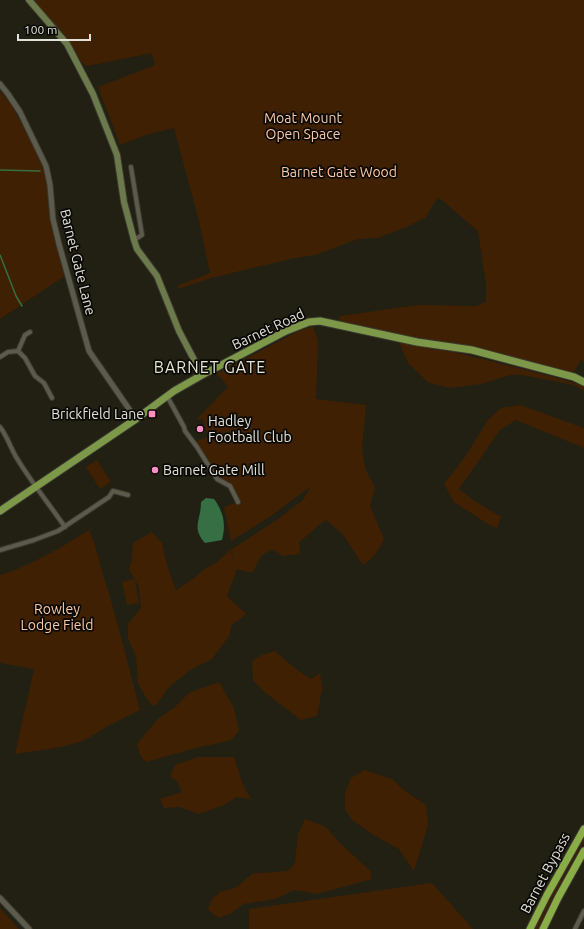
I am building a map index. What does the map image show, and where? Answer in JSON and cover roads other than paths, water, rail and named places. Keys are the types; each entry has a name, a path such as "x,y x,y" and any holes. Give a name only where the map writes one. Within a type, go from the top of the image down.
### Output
{"highway":[{"name":"Barnet Bypass","path":"530,929 550,889 584,829"},
{"name":"Barnet Bypass","path":"546,928 558,898 584,851"}],"main road":[{"path":"29,0 67,44 99,108 117,155 124,202 137,249 157,276 179,332 202,375"},
{"name":"Barnet Road","path":"0,510 136,419 167,396 202,375 286,331 309,322 320,321 417,342 472,350 574,377 584,382"}],"street":[{"name":"Barnet Gate Lane","path":"0,84 27,124 46,166 58,244 89,351 136,419"},
{"path":"131,167 142,235 134,240"},
{"path":"18,351 25,335 30,332"},
{"path":"0,357 8,352 18,351"},
{"path":"18,351 25,358 35,376 44,383 52,398"},
{"path":"42,395 48,391"},
{"path":"167,396 185,431 217,479 230,486 238,502"},
{"path":"0,427 4,432 14,454 65,526"},
{"path":"0,550 58,531 109,497 113,491 128,495"},
{"path":"0,898 28,929"},
{"path":"574,929 584,911"}],"waterway":[{"path":"0,170 40,171"},
{"path":"0,255 16,296 22,306"}],"place":[{"name":"Brickfield Lane","path":"152,414"},
{"name":"Hadley Football Club","path":"200,429"},
{"name":"Barnet Gate Mill","path":"155,470"}],"district":[{"name":"BARNET GATE","path":"210,367"}],"park label":[{"name":"Moat Mount Open Space","path":"303,126"},
{"name":"Barnet Gate Wood","path":"339,172"},
{"name":"Rowley Lodge Field","path":"57,618"}]}
